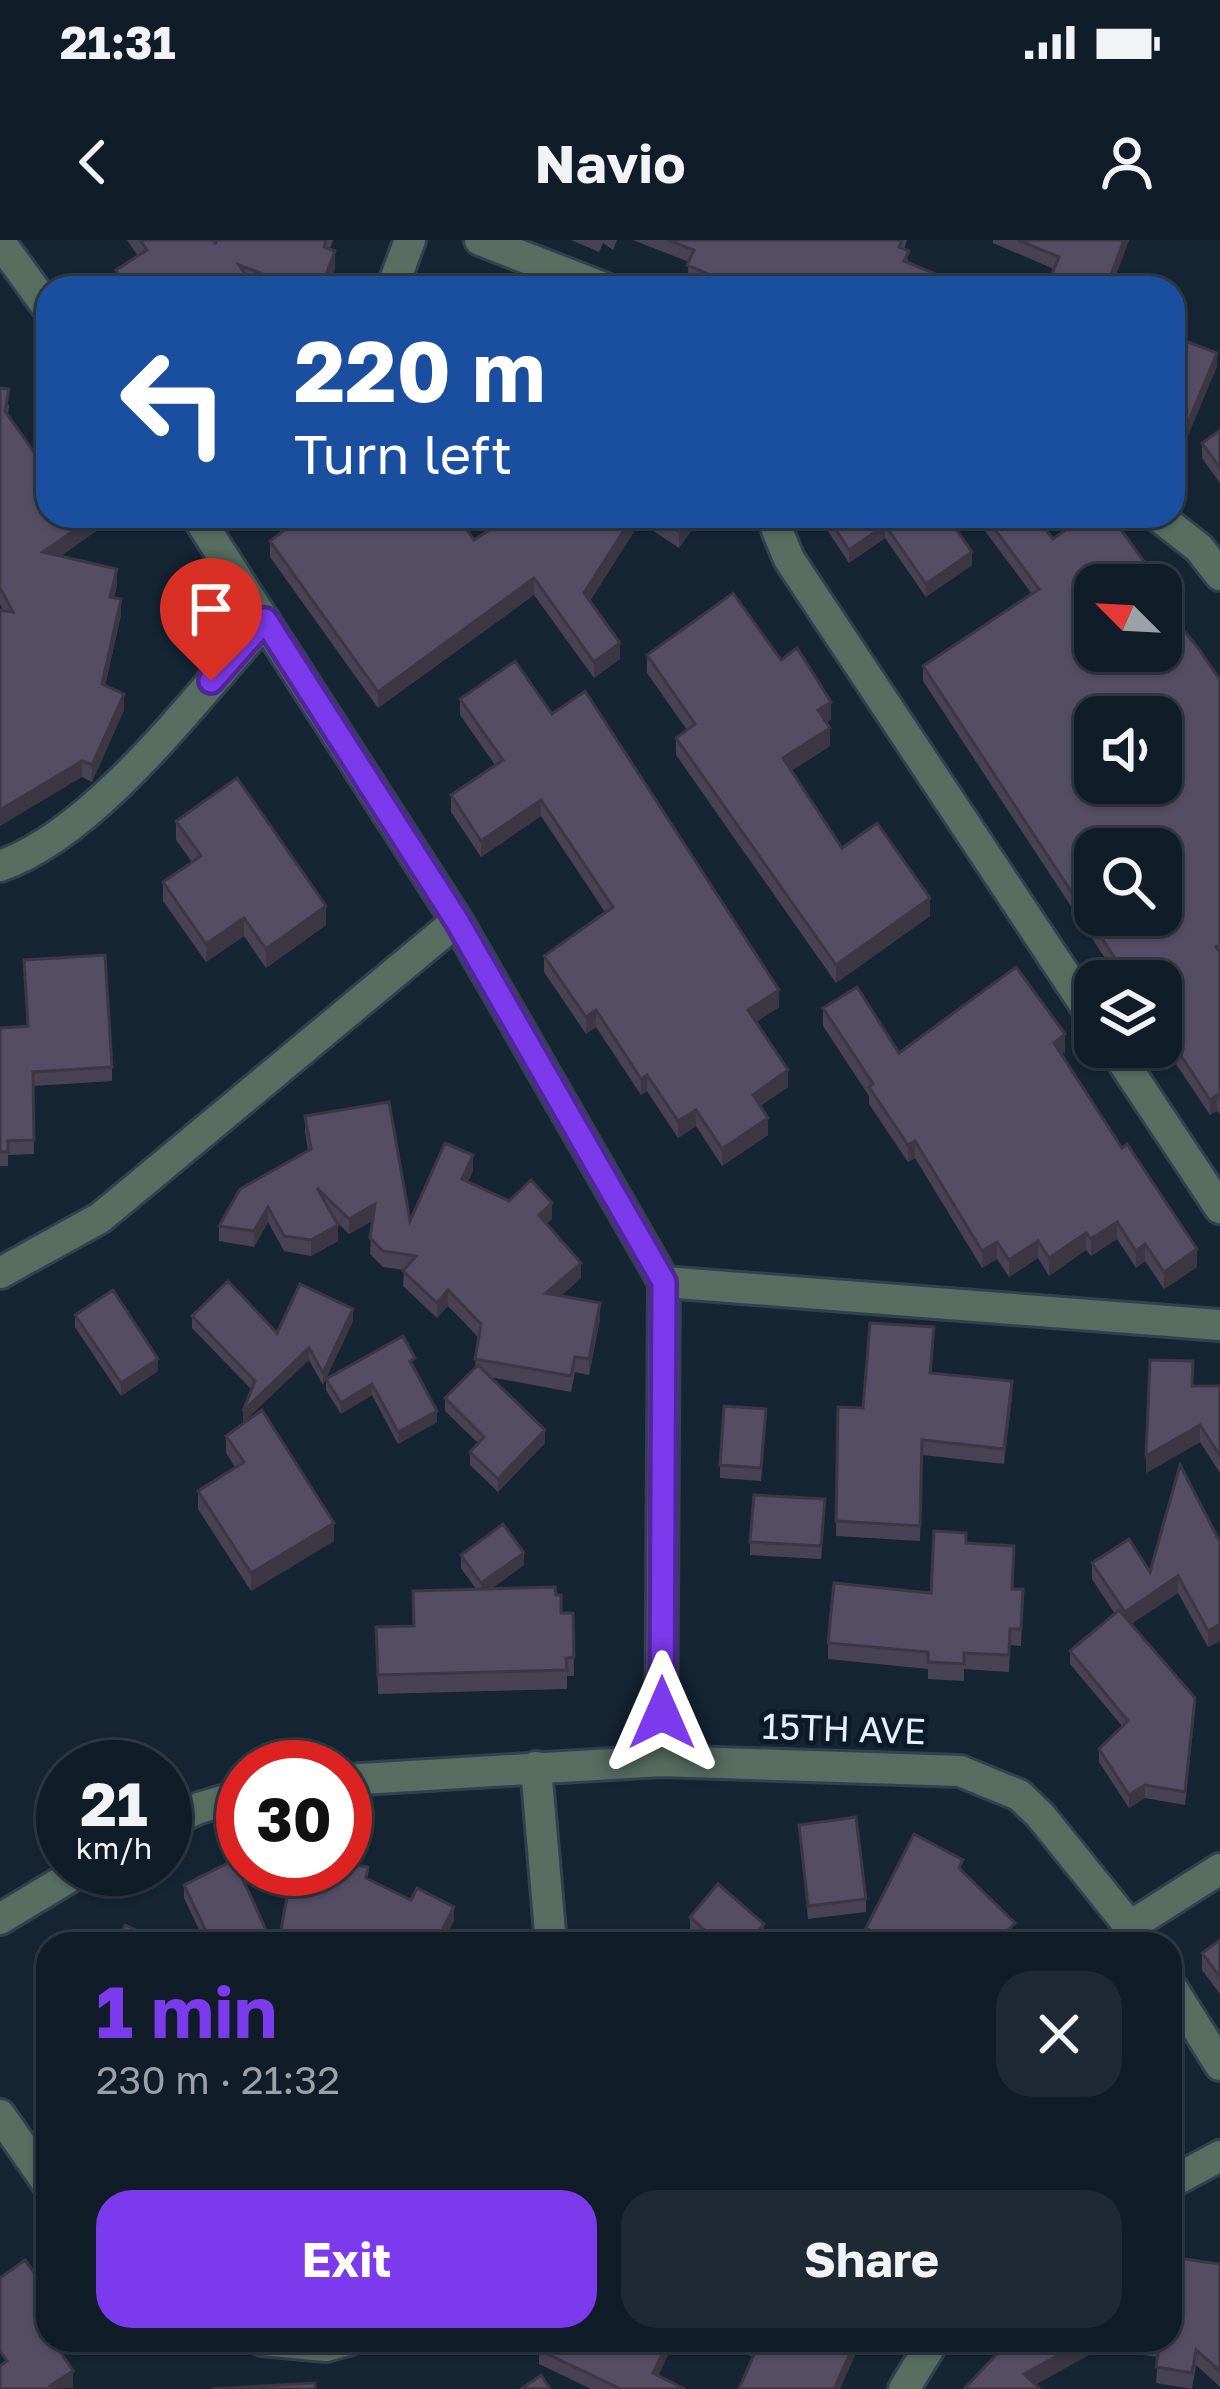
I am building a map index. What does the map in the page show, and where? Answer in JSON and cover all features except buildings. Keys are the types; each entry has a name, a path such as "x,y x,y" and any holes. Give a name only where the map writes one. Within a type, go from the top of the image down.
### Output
{"street":[{"path":"396,276 410,240"},
{"path":"480,240 573,276"},
{"path":"1,245 36,292"},
{"path":"205,528 457,921 664,1282 662,1761"},
{"path":"777,528 789,559 1074,988"},
{"path":"1173,528 1199,548 1220,575"},
{"path":"0,866 32,855 102,801 265,620"},
{"path":"0,1273 100,1218 457,921"},
{"path":"1127,1068 1220,1208"},
{"path":"664,1282 1220,1324"},
{"name":"15TH AVE","path":"372,1778 662,1761 960,1771 1019,1795 1135,1932"},
{"path":"536,1767 550,1932"},
{"path":"1142,1932 1220,1869"},
{"path":"0,1919 38,1896"},
{"path":"1182,2004 1220,2065"},
{"path":"0,2115 36,2167"},
{"path":"1182,2177 1220,2156"},
{"path":"904,2389 927,2352"}],"route":[{"path":"211,681 265,620 457,921 664,1282 662,1713"}]}
